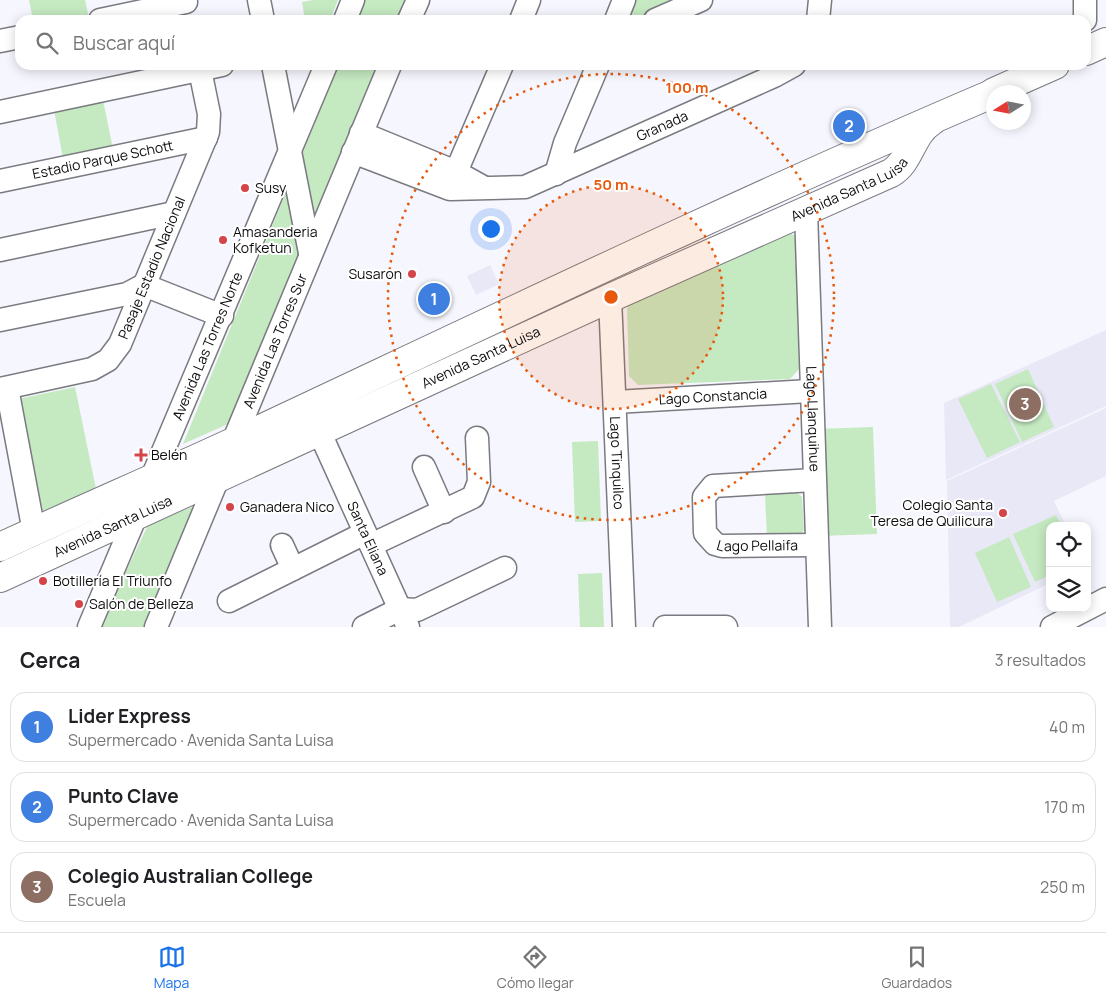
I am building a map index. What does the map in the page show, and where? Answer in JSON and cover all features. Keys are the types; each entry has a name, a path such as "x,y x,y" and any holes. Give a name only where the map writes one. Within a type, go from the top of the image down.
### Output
{"main road":[{"path":"1091,49 1106,42"},
{"name":"Avenida Santa Luisa","path":"1011,85 1044,70"},
{"name":"Avenida Santa Luisa","path":"0,547 235,441 538,297 864,148 986,96"},
{"name":"Avenida Santa Luisa","path":"0,578 610,298 881,177 897,168 904,160 920,130 940,116"},
{"path":"864,148 880,157 881,177"},
{"path":"538,297 532,307 532,315 539,325 552,326"}],"street":[{"path":"259,0 262,15"},
{"path":"347,15 353,0"},
{"path":"411,15 418,0"},
{"path":"523,15 529,0"},
{"path":"618,15 624,0"},
{"path":"666,15 701,0"},
{"path":"818,15 820,0"},
{"path":"1085,15 1086,0"},
{"path":"133,15 187,7"},
{"path":"0,41 15,38"},
{"path":"0,112 186,70"},
{"name":"Pasaje Estadio Nacional","path":"3,388 92,369 108,360 120,344 206,138 209,114 200,70"},
{"path":"273,70 310,253"},
{"name":"Avenida Las Torres Norte","path":"89,627 222,316 324,70"},
{"name":"Avenida Las Torres Sur","path":"156,627 235,441 310,253 388,70"},
{"path":"456,172 500,70"},
{"path":"556,174 566,142 596,70"},
{"name":"Granada","path":"357,142 450,189 472,190 483,187 510,189 525,187 785,70"},
{"name":"Estadio Parque Schott","path":"0,181 206,138"},
{"name":"Granada","path":"357,142 456,172 483,187"},
{"name":"Lago Llanquihue","path":"806,211 810,391 820,627"},
{"path":"0,250 174,214"},
{"path":"0,320 127,294 144,285 222,316"},
{"name":"Lago Tinquilco","path":"610,298 624,627"},
{"path":"3,388 34,532"},
{"name":"Lago Constancia","path":"614,402 810,391"},
{"name":"Santa Eliana","path":"319,432 404,618"},
{"path":"229,601 293,569 469,501 476,493 479,482 477,438"},
{"path":"424,467 444,512"},
{"name":"Lago Pellaifa","path":"814,480 718,484 710,489 704,497 706,533 710,539 722,546 816,545"},
{"path":"282,545 293,569"},
{"path":"364,627 404,618 506,568"},
{"path":"1052,627 1106,599"},
{"path":"665,627 726,627"}],"shaded area":[{"path":"490,265 499,284 476,295 467,276"},
{"path":"1106,330 1106,406 946,480 944,403"},
{"name":"Colegio Santa Teresa de Quilicura","path":"1106,408 1106,476 1054,501 1064,522 1046,522 1046,585 959,627 950,627 947,481"}],"green space":[{"path":"29,0 85,0 88,15 32,15"},
{"path":"338,0 332,15 304,15 302,2"},
{"path":"364,0 409,0 402,15 358,15"},
{"path":"630,0 689,0 655,15 629,15"},
{"path":"336,70 379,70 228,424 183,444"},
{"path":"103,100 113,149 63,158 54,110"},
{"path":"784,229 795,236 799,369 790,379 638,385 629,376 627,309 631,301"},
{"path":"1028,369 1054,427 1022,442 995,384"},
{"path":"991,384 1020,442 987,458 958,399"},
{"path":"75,387 96,489 36,516 14,400"},
{"path":"873,427 877,534 821,536 817,429"},
{"path":"598,441 601,521 575,522 572,442"},
{"path":"796,492 802,497 804,530 799,536 767,537 765,494"},
{"path":"199,504 146,627 100,627 148,525"},
{"path":"1056,515 1059,522 1046,522 1046,577 1035,582 1013,534"},
{"path":"1009,537 1031,587 997,602 975,553"},
{"path":"602,573 604,627 580,627 578,574"}],"place":[{"name":"Punto Clave","path":"849,126"},
{"name":"Susy","path":"245,188"},
{"name":"Amasanderia Kofketun","path":"223,240"},
{"name":"Susaron","path":"412,274"},
{"name":"Lider Express","path":"434,299"},
{"name":"Colegio Australian College","path":"1025,404"},
{"name":"Belén","path":"141,455"},
{"name":"Ganadera Nico","path":"230,507"},
{"name":"Colegio Santa Teresa de Quilicura","path":"1003,513"},
{"name":"Botillería El Triunfo","path":"43,581"},
{"name":"Salón de Belleza","path":"79,604"}]}
